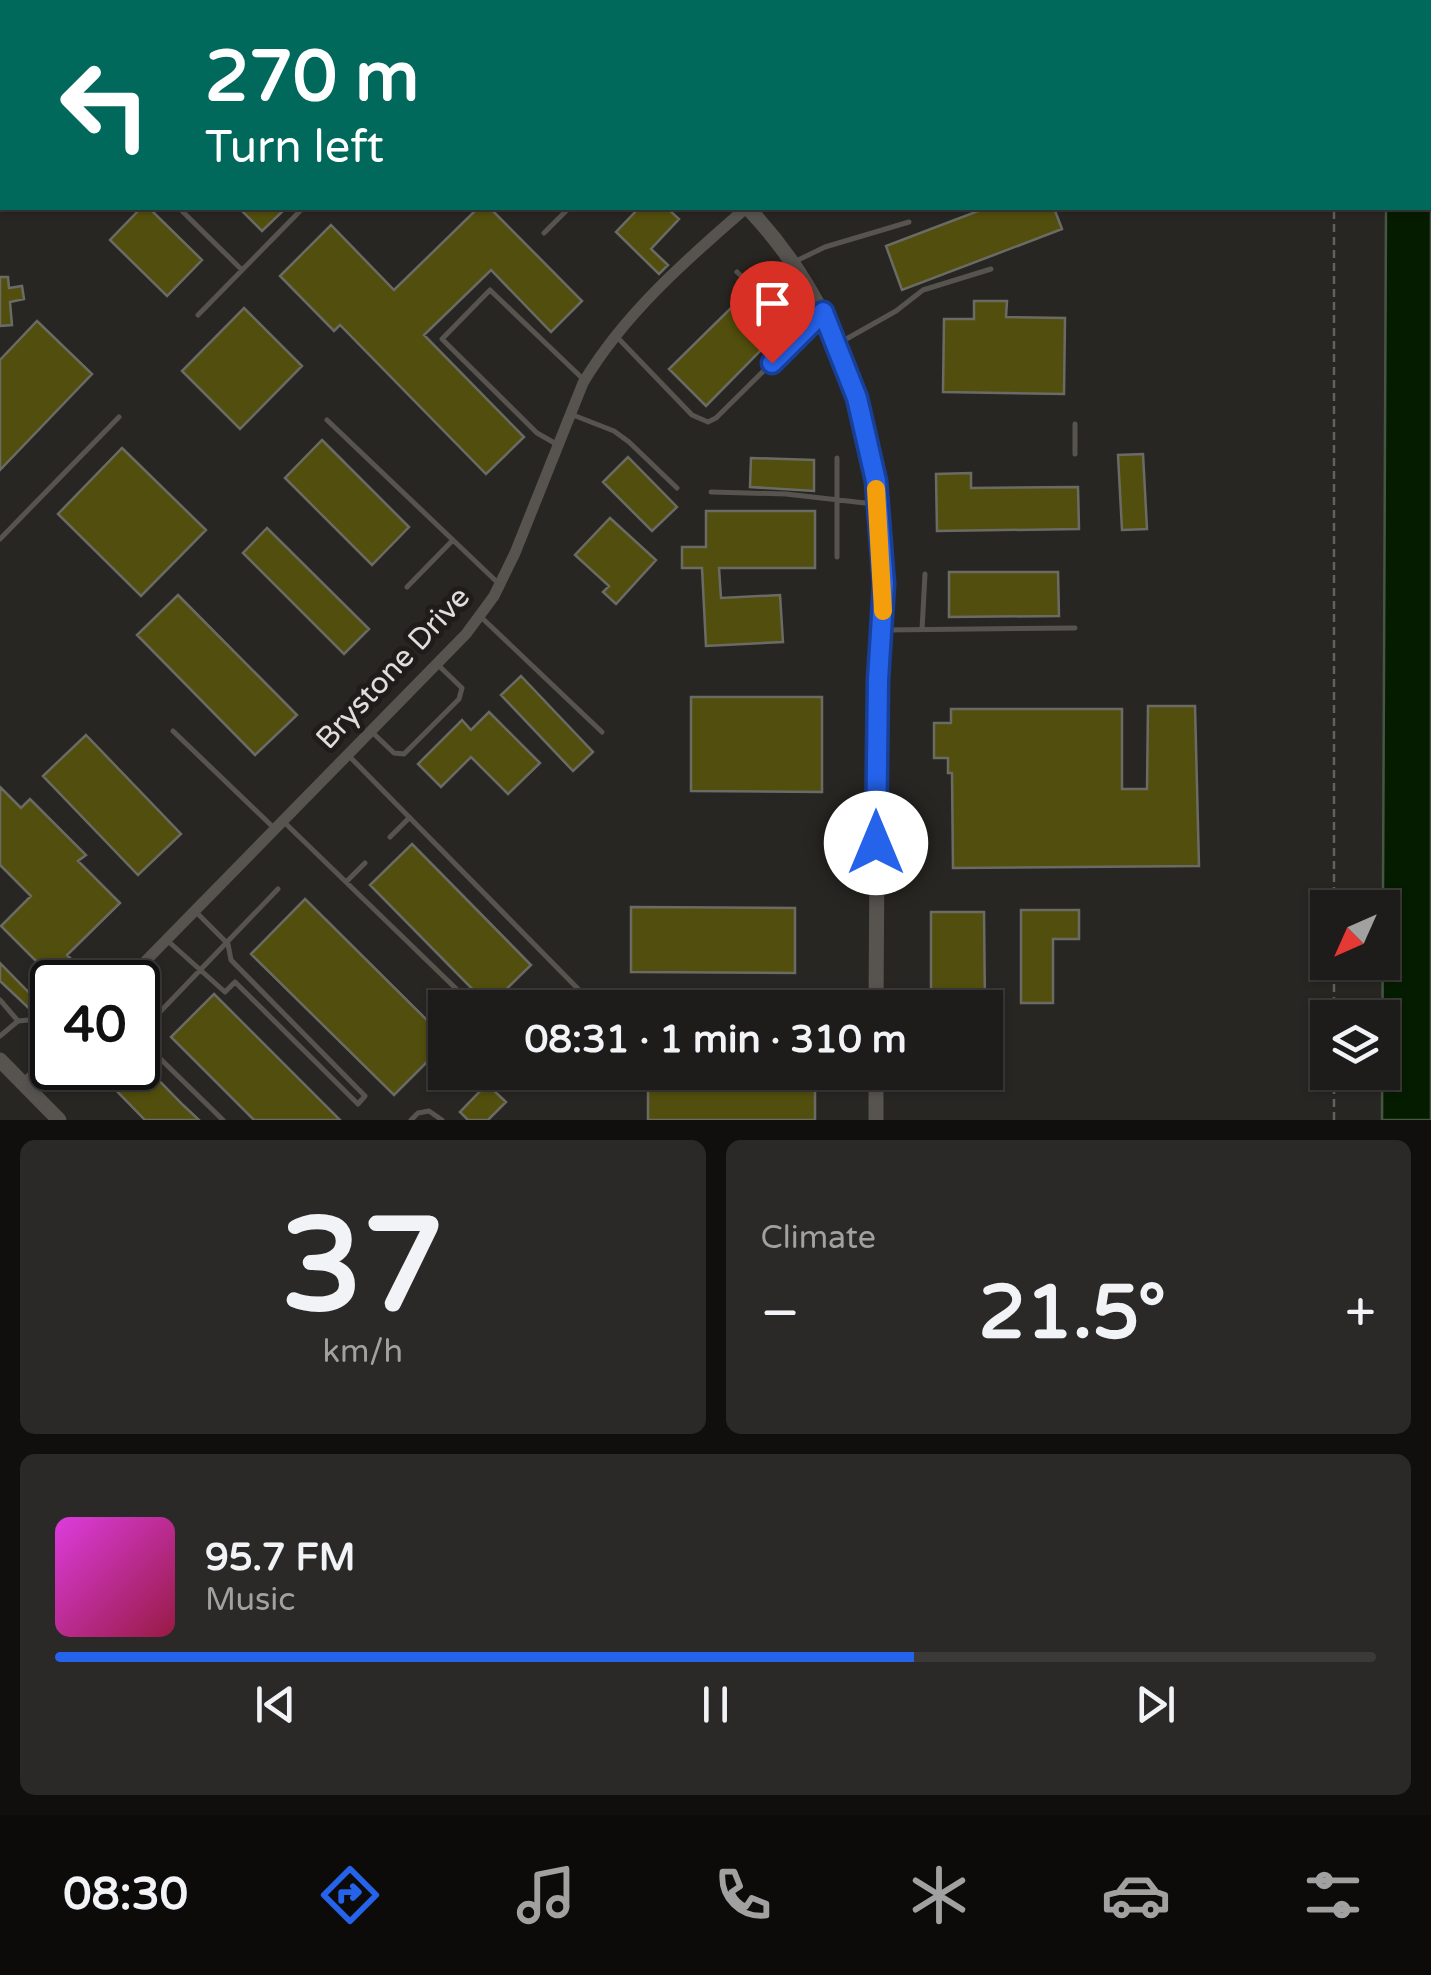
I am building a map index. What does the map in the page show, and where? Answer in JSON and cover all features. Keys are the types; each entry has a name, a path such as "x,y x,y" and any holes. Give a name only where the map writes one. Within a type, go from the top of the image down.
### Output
{"street":[{"name":"Brystone Drive","path":"146,960 280,826 478,616 500,584 584,380 615,335 745,210"},
{"path":"749,210 793,262 823,312 838,344 869,441 884,584 878,680 876,990"},
{"path":"0,1060 59,1120"},
{"path":"24,1084 30,1078"},
{"path":"876,1090 876,1120"}],"lane":[{"path":"181,210 242,270"},
{"path":"198,315 301,210"},
{"path":"544,233 567,210"},
{"path":"793,262 826,247 910,222"},
{"path":"838,344 923,290 991,268"},
{"path":"737,272 800,335"},
{"path":"558,445 537,432 442,339 490,290 584,380"},
{"path":"615,335 692,415 708,422 823,312"},
{"path":"570,414 629,442 678,488"},
{"path":"0,538 120,417"},
{"path":"327,420 500,584"},
{"path":"1075,424 1075,454"},
{"path":"837,458 837,557"},
{"path":"711,492 786,494 877,504"},
{"path":"407,587 452,540"},
{"path":"922,630 925,574"},
{"path":"478,616 602,732"},
{"path":"883,630 1075,628"},
{"path":"371,731 394,752 404,754 460,699 462,688 436,664"},
{"path":"173,730 346,882 457,990"},
{"path":"348,755 579,990"},
{"path":"390,838 410,817"},
{"path":"346,882 365,863"},
{"path":"160,1012 278,888"},
{"path":"166,940 225,992 235,982 358,1104 365,1096 231,960 228,944 195,911"},
{"path":"0,1000 18,1021"},
{"path":"270,1016 279,1007"},
{"path":"0,1036 18,1021 30,1020"},
{"path":"160,1058 223,1120"},
{"path":"411,1120 430,1110 442,1120"}],"path":[{"path":"1334,210 1334,890"},
{"path":"1334,1090 1334,1120"}],"shaded area":[{"path":"1386,210 1431,210 1431,1120 1382,1120 1382,1090 1400,1090 1400,1000 1383,1000 1383,980 1400,980 1400,890 1383,890"}],"building":[{"path":"139,210 151,210 202,260 167,296 110,240"},
{"path":"241,210 284,210 262,231"},
{"path":"476,210 492,210 582,301 551,332 491,270 424,335 524,437 486,474 340,325 334,331 280,276 331,225 394,290"},
{"path":"637,210 669,210 679,219 651,249 668,265 659,274 616,232"},
{"path":"981,210 1055,210 1062,229 902,290 886,246"},
{"path":"0,277 8,277 9,288 22,286 24,299 10,302 12,325 0,326"},
{"path":"974,301 1007,301 1006,317 1065,318 1064,394 943,392 944,319 974,319"},
{"path":"733,306 769,342 706,406 669,369"},
{"path":"244,308 302,366 240,429 182,371"},
{"path":"37,321 92,374 0,470 0,360"},
{"path":"322,440 409,527 372,565 285,478"},
{"path":"122,448 206,530 141,596 58,514"},
{"path":"1143,454 1147,529 1122,530 1118,455"},
{"path":"628,457 677,507 652,531 603,482"},
{"path":"751,458 814,460 814,491 750,487"},
{"path":"971,473 971,488 1078,487 1079,529 937,531 936,474"},
{"path":"706,511 815,511 815,568 719,568 721,598 780,595 783,642 706,646 702,568 682,568 682,547 706,547"},
{"path":"610,518 656,560 616,604 603,592 609,586 575,555"},
{"path":"267,528 369,629 344,654 243,553"},
{"path":"949,572 1058,572 1059,616 949,617"},
{"path":"178,595 297,715 255,755 137,635"},
{"path":"521,676 593,752 573,771 501,695"},
{"path":"691,697 822,697 822,792 691,791"},
{"path":"1148,706 1195,706 1199,866 953,868 952,773 948,773 948,758 934,758 934,723 951,723 951,709 1122,709 1122,789 1147,789"},
{"path":"489,712 540,763 508,794 471,757 441,787 418,764 462,720 471,730"},
{"path":"86,735 181,834 138,875 43,776"},
{"path":"0,787 21,808 30,799 86,855 78,861 120,903 67,955 72,960 35,960 1,926 31,896 0,865"},
{"path":"412,844 531,965 505,990 473,990 370,885"},
{"path":"305,899 428,1021 428,1061 394,1095 251,954"},
{"path":"631,907 795,908 795,973 631,972"},
{"path":"1021,910 1079,910 1079,939 1053,939 1053,1003 1021,1003"},
{"path":"931,912 984,912 985,990 931,990"},
{"path":"0,963 30,994 30,1009 0,981"},
{"path":"214,994 340,1120 254,1120 171,1037"},
{"path":"160,1081 199,1120 145,1120 116,1090 160,1090"},
{"path":"481,1090 493,1090 506,1102 488,1120 468,1120 460,1112"},
{"path":"648,1090 815,1090 815,1120 648,1120"}],"slow traffic":[{"path":"876,489 883,611"}],"route":[{"path":"772,363 823,312 842,352 869,441 884,584 878,680 876,843"}]}
